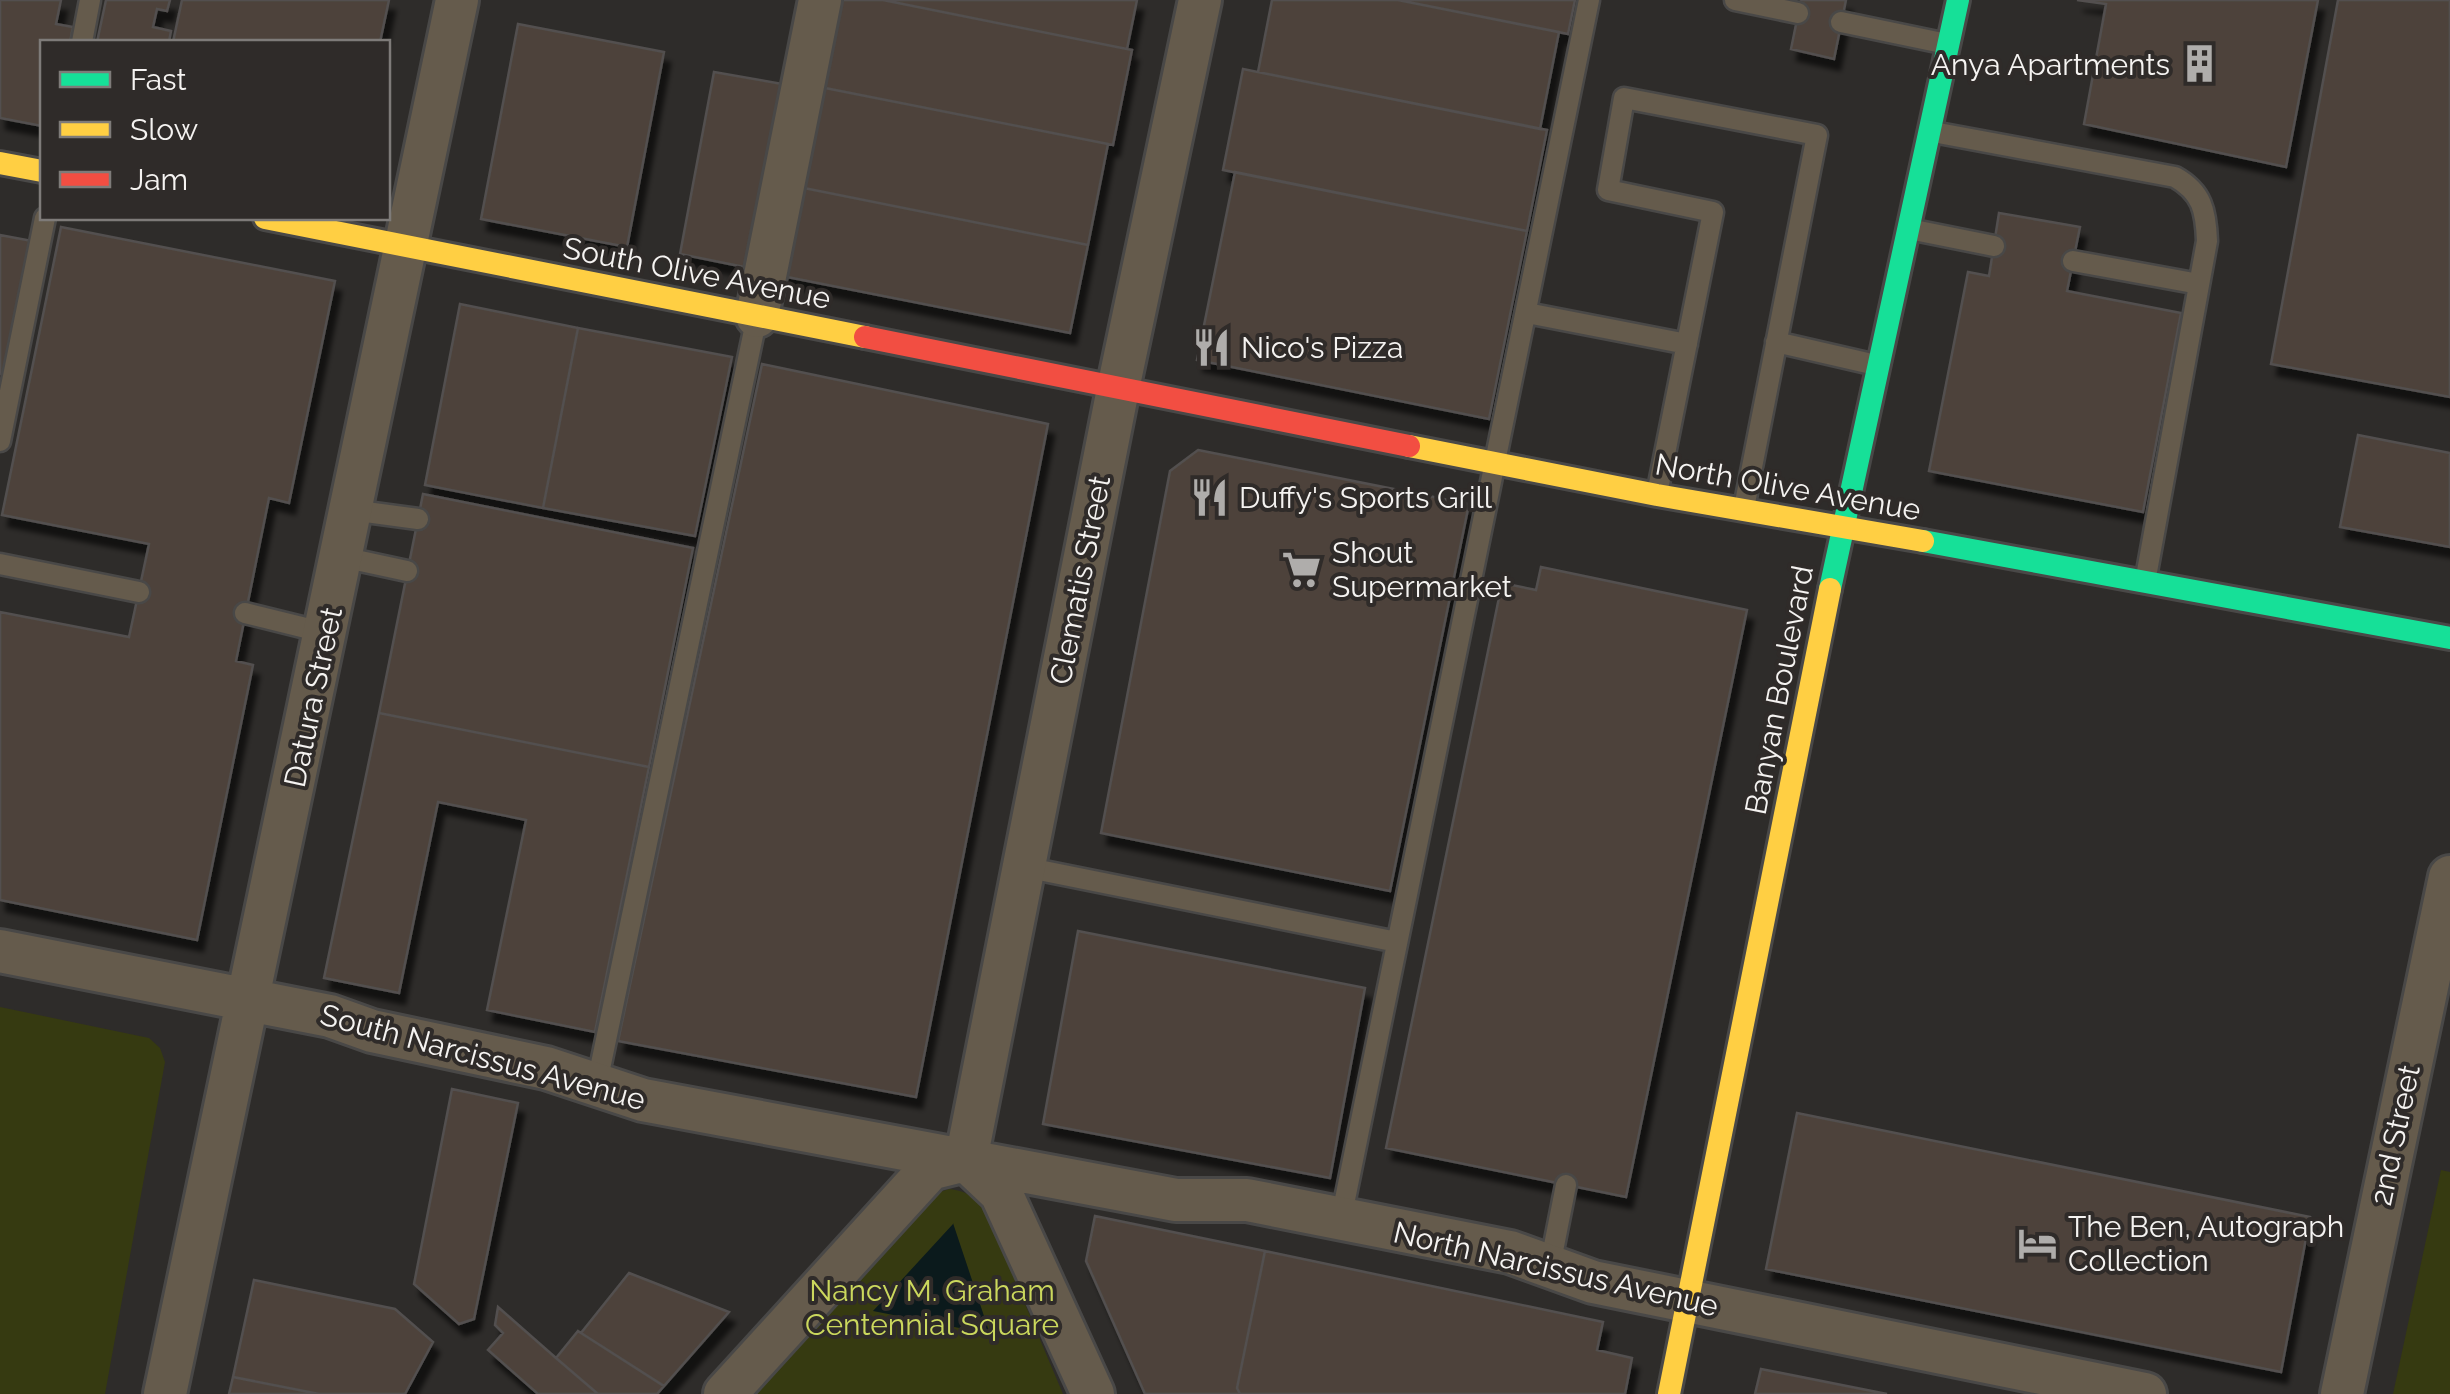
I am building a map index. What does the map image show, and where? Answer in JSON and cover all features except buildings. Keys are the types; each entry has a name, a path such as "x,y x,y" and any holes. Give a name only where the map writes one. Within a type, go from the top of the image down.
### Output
{"street":[{"name":"Datura Street","path":"165,1394 457,0"},
{"path":"756,316 820,0"},
{"name":"Clematis Street","path":"966,1160 1118,388 1200,0"},
{"name":"Banyan Boulevard","path":"1670,1394 1842,527 1958,0"},
{"path":"0,163 40,171"},
{"name":"South Olive Avenue","path":"274,220 1118,388"},
{"name":"North Olive Avenue","path":"1118,388 1657,496 2146,579 2450,638"},
{"name":"2nd Street","path":"2342,1394 2450,876"},
{"name":"South Narcissus Avenue","path":"0,951 250,998 597,1082 642,1100 966,1160"},
{"path":"724,1394 930,1169 966,1160 1001,1193 1093,1394"},
{"name":"North Narcissus Avenue","path":"966,1160 1176,1200 1247,1200 1510,1252 1593,1282 2145,1394"}],"lane":[{"path":"82,40 90,0"},
{"path":"1341,1219 1589,0"},
{"path":"1735,0 1798,13"},
{"path":"1842,22 1949,44"},
{"path":"1657,496 1713,212 1608,190 1624,98 1817,135 1744,510"},
{"path":"1930,132 2175,177 2193,186 2207,220 2146,579"},
{"path":"0,442 45,220"},
{"path":"1909,229 1994,246"},
{"path":"2073,261 2199,284"},
{"path":"1527,313 1686,344"},
{"path":"597,1082 756,316"},
{"path":"1776,342 1878,366"},
{"path":"352,510 418,520"},
{"path":"342,556 407,571"},
{"path":"0,564 139,592"},
{"path":"246,613 326,633"},
{"path":"1024,867 1398,942"},
{"path":"1550,1266 1566,1185"}],"green space":[{"path":"0,1007 149,1038 160,1048 165,1062 105,1394 0,1394"},
{"path":"2441,1170 2450,1172 2450,1394 2393,1394"},
{"name":"Nancy M. Graham Centennial Square","path":"949,1189 973,1198 989,1219 1063,1394 743,1394 928,1196"}],"shaded area":[{"path":"953,1224 990,1334 873,1311"}],"traffic: fast":[{"path":"1830,589 1958,0"},
{"path":"1923,541 2450,638"}],"traffic: slow":[{"path":"0,163 40,171"},
{"path":"275,220 865,337"},
{"path":"1409,446 1657,495 1923,541"},
{"path":"1669,1394 1830,589"}],"traffic: jam":[{"path":"865,337 1409,446"}],"place":[{"name":"Anya Apartments","path":"2200,64"},
{"name":"Nico's Pizza","path":"1211,347"},
{"name":"Duffy's Sports Grill","path":"1209,497"},
{"name":"Shout Supermarket","path":"1302,569"},
{"name":"The Ben, Autograph Collection","path":"2038,1243"}]}
